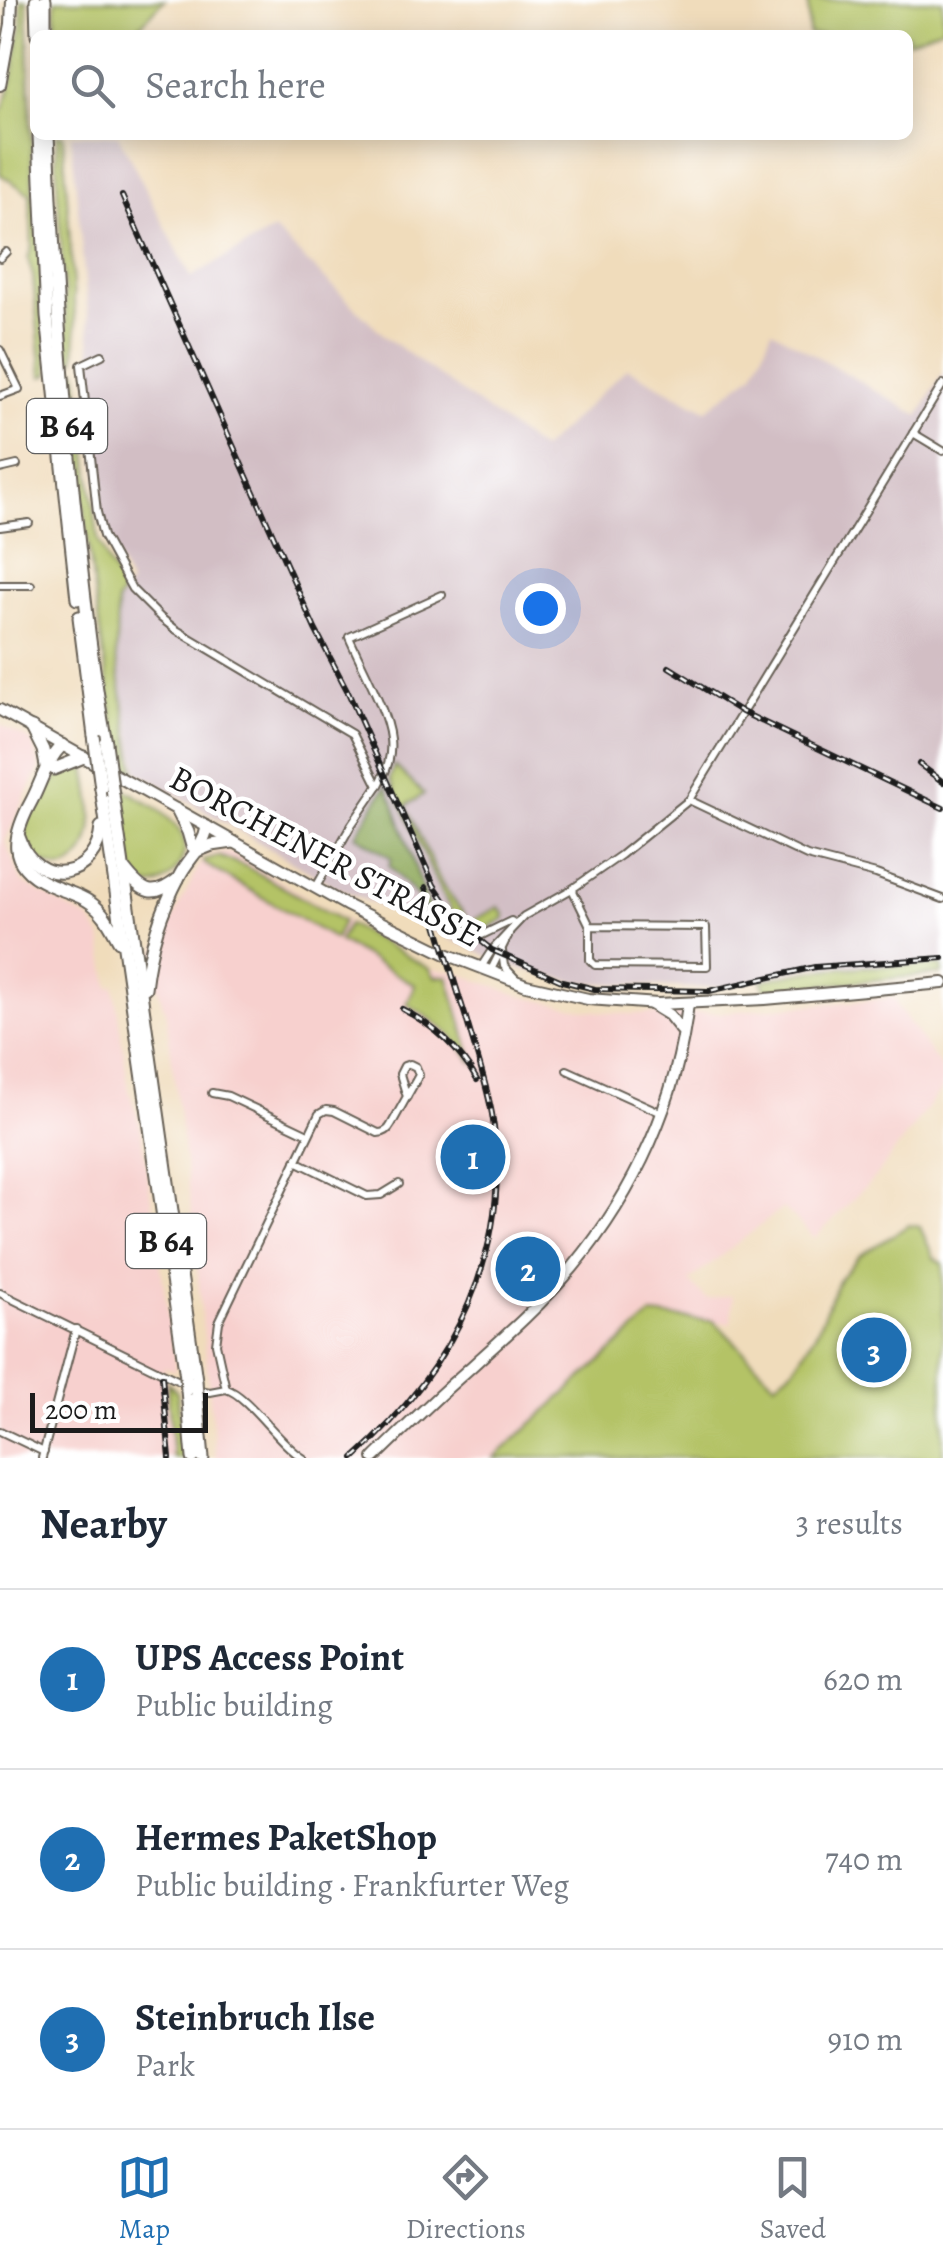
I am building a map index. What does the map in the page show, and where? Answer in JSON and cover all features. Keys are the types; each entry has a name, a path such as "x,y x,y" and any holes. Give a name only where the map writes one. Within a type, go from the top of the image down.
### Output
{"highway":[{"path":"36,0 36,30"},
{"path":"45,0 46,30"},
{"name":"B 64","path":"39,140 48,318 74,573 100,739 113,795 143,1004 192,1385 194,1458"},
{"name":"B 64","path":"48,140 57,314 100,739 101,788 203,1458"},
{"path":"32,728 50,768"},
{"path":"62,745 23,817 15,849 24,868 47,884 91,902 104,915 125,953"},
{"path":"50,768 84,758"},
{"path":"18,832 25,852 41,869 58,873 76,868 92,855 100,838 101,788"},
{"path":"177,810 193,852"},
{"path":"143,1004 157,925 200,832 206,827"},
{"path":"193,852 233,842"},
{"path":"123,867 148,892 162,890 178,879"}],"main road":[{"path":"0,85 12,0"},
{"name":"BORCHENER STRASSE","path":"0,710 316,888 381,922 518,982 588,999 650,1004 943,984"},
{"path":"682,1043 685,1003"},
{"path":"374,1458 572,1269 606,1223 662,1113 676,1072 685,1003"},
{"path":"650,1004 669,1015 681,1030"}],"street":[{"path":"0,350 19,389 0,396"},
{"path":"102,356 80,365 97,512 102,536 122,574 142,601 170,626 352,734 378,786"},
{"path":"485,970 492,950 513,926 638,842 688,800 851,541 943,384"},
{"path":"913,433 943,451"},
{"path":"0,469 17,465"},
{"path":"0,526 29,523"},
{"path":"0,585 31,585"},
{"path":"316,888 388,763 390,738 386,722 349,636 442,595"},
{"path":"688,800 806,856 876,874 943,899"},
{"path":"572,889 590,926 590,960 595,964 707,966 706,927 590,926"},
{"path":"482,936 511,921 513,926"},
{"path":"485,970 502,950 513,926"},
{"path":"502,950 504,966 518,982"},
{"path":"226,1389 216,1344 219,1322 319,1114 334,1110 383,1133 388,1130 407,1097 419,1075 410,1064 400,1074 407,1097"},
{"path":"567,1070 662,1113"},
{"path":"212,1093 228,1096 308,1134"},
{"path":"296,1161 367,1196 381,1194 399,1184"},
{"path":"0,1293 198,1391 234,1391 288,1448 303,1458"},
{"path":"0,1430 43,1455 76,1329"}],"shaded area":[{"path":"71,140 121,140 191,277 274,230 387,338 541,450 627,368 706,410 754,373 772,330 919,416 943,373 943,963 815,966 733,986 693,988 577,982 509,966 334,886 138,772 117,658 118,602 130,584 107,537 101,513 89,386 92,356"},
{"path":"0,724 31,741 39,769 5,841 22,882 90,920 101,937 109,987 114,986 129,1090 141,1129 176,1371 164,1367 172,1458 0,1458"},
{"path":"219,852 232,853 426,968 455,972 524,997 584,1010 627,1014 717,1013 895,998 943,1070 943,1087 876,1176 815,1238 783,1208 689,1281 707,1299 733,1295 731,1323 649,1314 505,1458 216,1458 192,1216 155,954 203,858"}],"green space":[{"path":"21,0 27,0 33,195 49,374 42,377 28,259 32,246 30,194 0,174 0,116 11,86 22,22"},
{"path":"55,0 164,0 136,30 56,30"},
{"path":"808,0 943,0 943,27 913,39 913,30 809,30"},
{"path":"57,140 63,140 76,334 75,360 69,362"},
{"path":"77,370 98,539 124,589 117,602 116,658 135,771 120,766 95,598 68,373"},
{"path":"394,765 424,794 406,806 442,885 470,922 499,907 504,919 472,933 453,913 390,779"},
{"path":"71,768 86,768 92,827 78,859 58,868 35,860 25,832 43,794"},
{"path":"386,786 435,926 419,899 389,866 391,858 356,835"},
{"path":"123,788 165,815 183,837 183,858 161,883 143,883 135,874"},
{"path":"218,856 245,866 343,921 335,939 203,863"},
{"path":"348,924 430,969 435,977 448,976 474,1064 460,1044 407,1004 415,985 339,941"},
{"path":"942,965 941,974 765,990 762,981 829,969"},
{"path":"909,1225 920,1227 934,1258 943,1263 943,1458 494,1458 652,1315 714,1321 775,1383 794,1368 817,1331 838,1281 859,1256"},
{"path":"167,1382 177,1392 184,1458 173,1458"}],"railway":[{"path":"122,196 434,885 461,925 492,950 562,981 595,989 709,991 815,967 943,958"},
{"path":"669,667 742,712 943,808"},
{"path":"919,764 943,782"},
{"path":"354,1458 421,1386 447,1346 469,1304 485,1259 494,1213 497,1164 490,1102 426,887"},
{"path":"402,1009 445,1039 477,1080"},
{"path":"162,1377 170,1458"}],"place":[{"name":"UPS Access Point","path":"473,1157"},
{"name":"Hermes PaketShop","path":"528,1269"},
{"name":"Steinbruch Ilse","path":"874,1350"}]}
